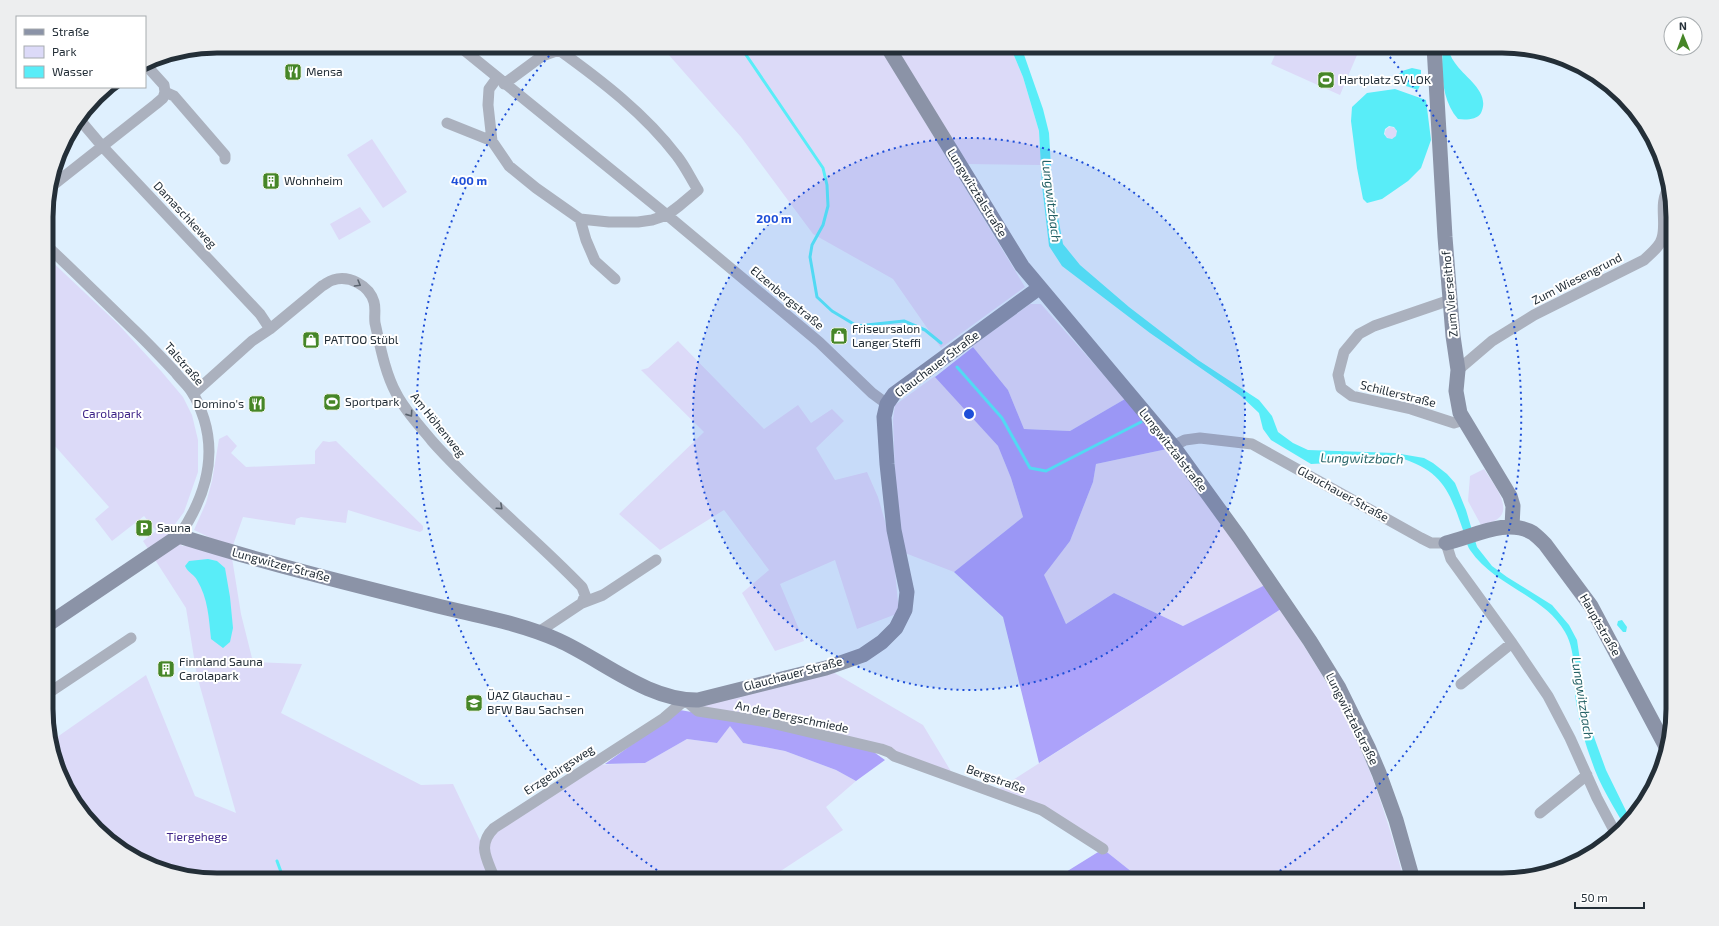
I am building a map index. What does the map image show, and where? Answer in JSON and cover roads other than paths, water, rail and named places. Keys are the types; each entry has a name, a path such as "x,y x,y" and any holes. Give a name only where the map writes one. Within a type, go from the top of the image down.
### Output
{"street":[{"name":"Elzenbergstraße","path":"467,53 596,155 667,214 819,342 872,393 888,404"},
{"path":"550,53 542,56 489,89 488,105 492,141 509,166 536,188 580,219 609,222 638,222 667,214 698,190 678,156 640,114 563,53"},
{"name":"Lungwitztalstraße","path":"890,53 1022,266 1173,446 1239,537 1310,641 1339,688 1379,773 1396,820 1411,873"},
{"name":"Zum Vierseithof","path":"1434,53 1450,300 1458,370 1456,391 1460,413 1510,496 1513,506 1512,527"},
{"path":"57,182 163,98 165,92 164,85 148,68"},
{"path":"165,92 174,96 224,155 225,160"},
{"name":"Damaschkeweg","path":"83,123 102,146 260,314 270,330"},
{"path":"447,123 492,141"},
{"name":"Zum Wiesengrund","path":"1458,370 1492,341 1528,319 1644,260 1654,251 1662,238 1663,204 1665,198"},
{"path":"580,219 586,240 595,261 615,279"},
{"name":"Talstraße","path":"53,252 153,348 193,394 200,407 207,429 209,445 205,486 192,517 179,536"},
{"name":"Am Höhenweg","path":"193,394 252,341 270,330 322,286 332,280 344,278 356,282 368,290 374,302 375,322 387,371 399,398 414,420 456,468 514,520 582,587 585,594 582,603"},
{"name":"Glauchauer Straße","path":"537,633 564,643 637,683 660,693 685,700 698,700 826,668 863,655 882,642 896,628 905,610 907,592 894,530 889,493 884,417 888,404 894,394 1039,288"},
{"name":"Schillerstraße","path":"1450,300 1374,326 1359,334 1344,352 1338,375 1341,388 1352,396 1411,408 1454,423 1464,420"},
{"name":"Glauchauer Straße","path":"1173,446 1184,440 1200,438 1252,444 1431,543 1453,542 1497,528 1512,527"},
{"name":"Hauptstraße","path":"1512,527 1524,529 1534,534 1545,544 1590,606 1663,741"},
{"path":"53,621 179,536"},
{"name":"Lungwitzer Straße","path":"179,536 285,568 515,625 537,633"},
{"path":"1453,542 1451,559 1512,643 1548,696 1614,829"},
{"path":"537,633 582,603 603,595 656,560"},
{"path":"53,690 131,638"},
{"path":"1461,684 1512,643"},
{"name":"An der Bergschmiede","path":"685,700 698,712 767,722 873,748"},
{"name":"Erzgebirgsweg","path":"492,873 484,850 486,836 494,828 664,718 685,700"},
{"name":"Bergstraße","path":"873,748 881,749 894,756 1042,810 1103,849"},
{"path":"1540,813 1587,775"}],"water":[{"name":"Lungwitzbach","path":"1013,53 1023,53 1043,109 1049,133 1052,185 1063,244 1080,265 1129,307 1198,360 1259,400 1272,416 1278,432 1293,443 1308,450 1395,453 1424,458 1447,474 1455,483 1466,510 1477,547 1492,566 1552,605 1569,625 1577,640 1590,726 1606,770 1628,814 1622,821 1599,779 1585,741 1576,698 1572,650 1565,632 1556,619 1545,609 1492,573 1470,550 1454,505 1444,486 1437,478 1428,471 1404,459 1311,464 1271,440 1263,429 1259,413 1241,396 1150,333 1062,266 1049,246 1042,185 1039,131 1023,77"},
{"path":"1443,53 1449,53 1459,69 1476,86 1483,98 1481,113 1477,117 1458,119 1452,111 1445,94 1442,65"},
{"path":"1412,68 1421,70 1421,83 1418,90 1397,83 1395,78 1402,71"},
{"path":"1395,89 1426,100 1431,140 1421,168 1408,181 1382,199 1367,203 1363,199 1357,168 1351,121 1352,107 1367,93","holes":["1389,126 1394,127 1397,131 1396,136 1392,139 1387,138 1384,134 1385,129"]},
{"path":"208,559 217,561 225,568 230,597 233,628 230,642 223,648 211,639 210,624 204,594 196,578 185,566 189,561"},
{"path":"1622,620 1627,627 1626,632 1623,632 1617,625 1618,621"}],"waterway":[{"path":"745,53 823,168 827,185 828,206 823,225 812,245 810,257 817,297 832,311 857,326 904,321 925,330 941,343"},
{"path":"957,367 1002,418 1030,468 1046,471 1141,422"},
{"path":"277,861 281,873"}],"place":[{"name":"Mensa","path":"293,72"},
{"name":"Hartplatz SV LOK","path":"1326,80"},
{"name":"Wohnheim","path":"271,181"},
{"name":"Friseursalon Langer Steffi","path":"839,336"},
{"name":"PATTOO Stübl","path":"311,340"},
{"name":"Sportpark","path":"332,402"},
{"name":"Domino's","path":"257,404"},
{"name":"Sauna","path":"144,528"},
{"name":"Finnland Sauna Carolapark","path":"166,669"},
{"name":"ÜAZ Glauchau - BFW Bau Sachsen","path":"474,703"}],"park label":[{"name":"Carolapark","path":"112,414"},
{"name":"Tiergehege","path":"197,837"}]}
